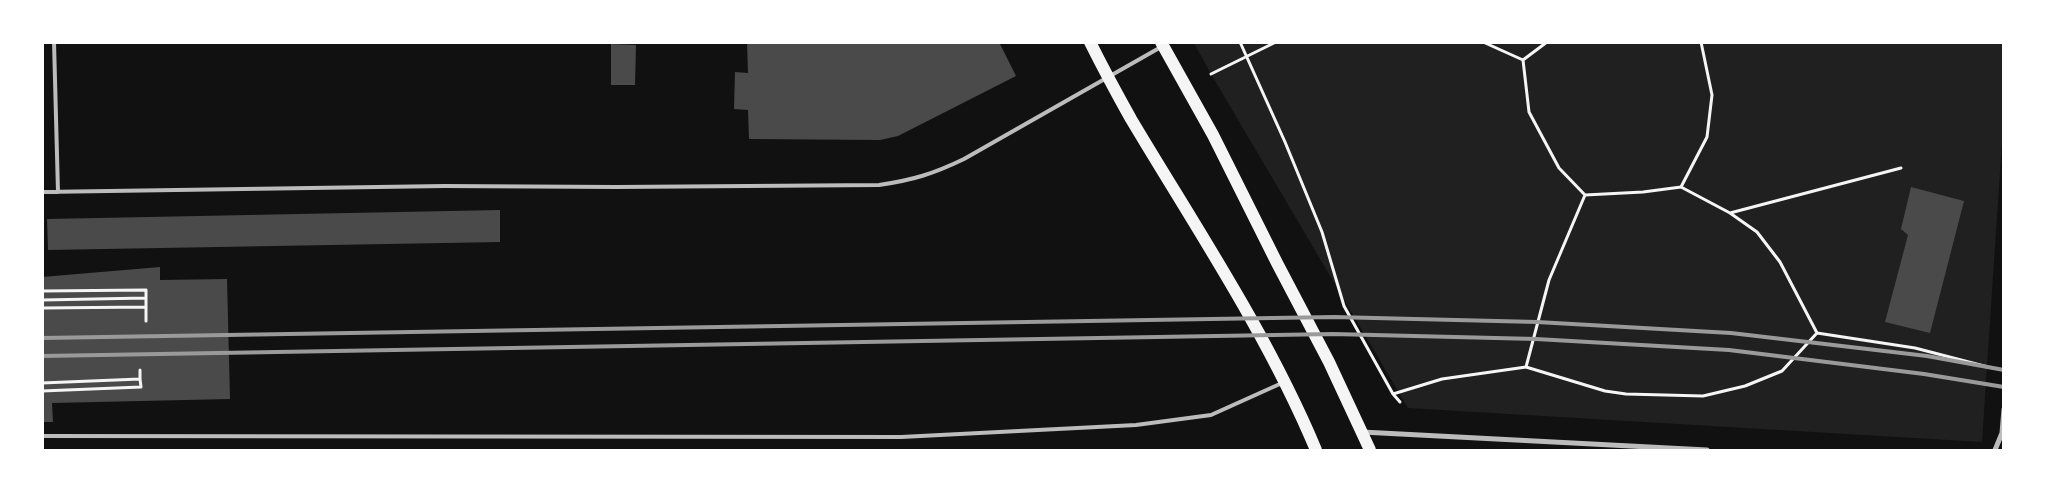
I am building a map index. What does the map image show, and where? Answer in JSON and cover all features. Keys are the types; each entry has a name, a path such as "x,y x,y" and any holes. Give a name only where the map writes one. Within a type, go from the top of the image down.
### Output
{"main road":[{"path":"1090,42 1131,118 1236,292 1298,408 1316,450"},
{"path":"1162,44 1213,135 1329,362 1370,450"}],"street":[{"path":"1995,450 2002,434 2004,408"},
{"path":"1362,432 1707,450"}],"lane":[{"path":"54,42 58,192"},
{"path":"42,192 453,186 616,187 879,184 911,180 936,173 964,159 1162,44"},
{"path":"42,436 901,437 1136,426 1211,415 1284,382"}],"path":[{"path":"1240,42 1286,142 1322,232 1344,306 1393,394 1400,402"},
{"path":"1211,74 1276,42"},
{"path":"1483,42 1523,60"},
{"path":"1523,60 1547,42"},
{"path":"1681,187 1707,137 1712,95 1701,42"},
{"path":"1523,60 1529,112 1559,168 1586,195 1643,192 1681,187 1730,213 1758,232 1780,262 1817,333"},
{"path":"1730,213 1901,168"},
{"path":"1526,367 1549,280 1586,195"},
{"path":"42,291 146,290 146,321"},
{"path":"42,300 146,298"},
{"path":"42,308 146,307"},
{"path":"1393,394 1442,379 1526,367 1604,391 1626,394 1703,396 1745,386 1782,371 1817,333"},
{"path":"1817,333 1915,348 1988,367"},
{"path":"42,391 141,388 140,370"},
{"path":"42,382 140,379"}],"shaded area":[{"path":"1194,43 2003,43 2003,126 1982,442 1408,408"}],"building":[{"path":"747,42 999,42 1016,76 898,136 880,140 749,139 748,110 734,109 735,72 748,73"},
{"path":"611,44 636,45 635,85 611,85"},
{"path":"1911,187 1964,201 1930,333 1885,322 1908,235 1901,229"},
{"path":"500,210 500,242 48,250 47,219"},
{"path":"160,267 160,280 227,279 230,399 52,403 53,422 42,422 42,277"}],"railway":[{"path":"42,338 1334,317 1537,322 1731,333 1927,356 2004,370"},
{"path":"42,356 1333,334 1536,339 1729,350 1924,374 2004,387"}]}
